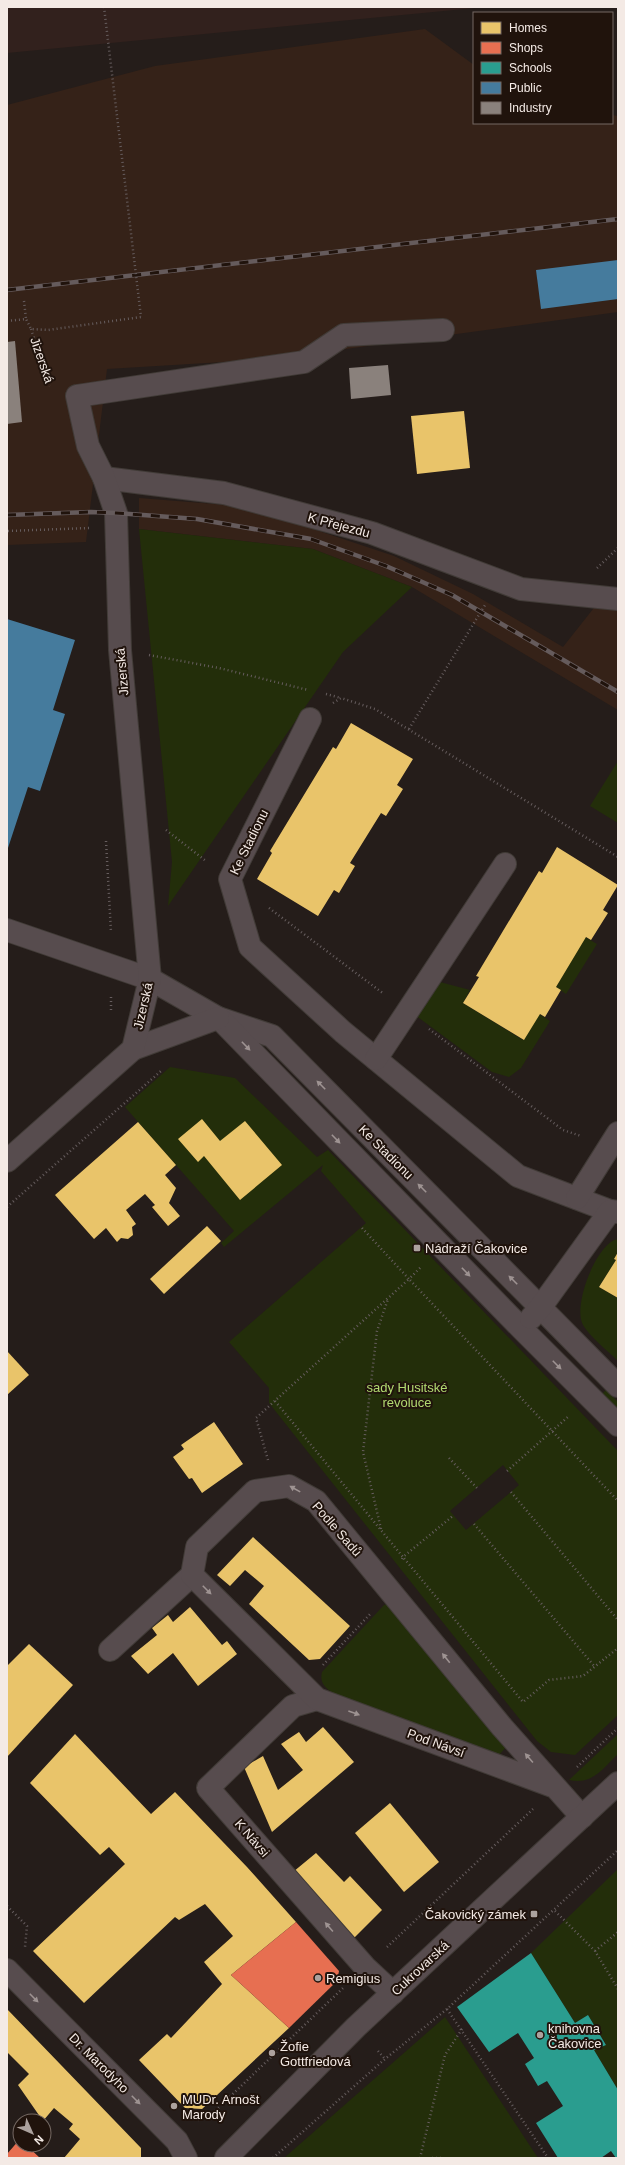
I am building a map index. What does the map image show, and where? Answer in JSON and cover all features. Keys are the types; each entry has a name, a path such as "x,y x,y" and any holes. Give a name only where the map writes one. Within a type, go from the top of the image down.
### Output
{"street":[{"path":"77,396 304,362 344,335 443,330"},
{"name":"Jizerská","path":"77,396 88,446 104,478 116,513 120,650 150,979 133,1049"},
{"name":"K Přejezdu","path":"104,478 224,493 372,533 521,589 618,599"},
{"name":"Ke Stadionu","path":"310,719 230,879 250,947 376,1059 518,1176 614,1212 540,1308 521,1328"},
{"path":"376,1059 505,864"},
{"name":"Ke Stadionu","path":"7,930 150,979 218,1018 272,1036 618,1386"},
{"name":"Jizerská","path":"7,1161 133,1049 218,1018"},
{"name":"Ke Stadionu","path":"218,1018 618,1425"},
{"path":"577,1198 614,1139"},
{"name":"Podle Sadů","path":"254,1491 289,1486 316,1502 502,1727 582,1817"},
{"path":"110,1650 192,1574 197,1547 254,1491"},
{"path":"192,1574 310,1692"},
{"name":"Pod Návsí","path":"310,1692 555,1787"},
{"name":"K Návsi","path":"310,1692 293,1706 208,1788 365,1967 393,1993"},
{"name":"Cukrovarská","path":"226,2158 356,2027 618,1783"},
{"name":"Dr. Marodyho","path":"7,1970 177,2141 186,2158"}],"path":[{"path":"24,301 26,319 32,329 48,330 141,317 104,7"},
{"path":"7,321 26,319"},
{"name":"Jizerská","path":"32,329 55,401 77,396"},
{"path":"8,531 91,528"},
{"path":"408,729 500,581"},
{"path":"120,650 219,668 311,690"},
{"path":"318,692 375,709 618,856"},
{"path":"310,719 341,698"},
{"path":"136,832 163,828 230,879"},
{"path":"268,908 563,1130 614,1139"},
{"path":"7,1207 163,1070"},
{"path":"362,1228 618,1501"},
{"path":"254,1491 271,1469 256,1418 409,1279"},
{"path":"381,1530 364,1452 377,1331 388,1298"},
{"path":"275,1401 523,1702 549,1680 583,1676 617,1649 618,1653"},
{"path":"507,1471 574,1411"},
{"path":"449,1458 477,1488"},
{"path":"511,1492 618,1620"},
{"path":"397,1562 454,1515"},
{"path":"474,1524 595,1667"},
{"path":"310,1692 391,1591"},
{"path":"386,1948 618,1728"},
{"path":"273,2158 385,2058 447,2009 618,1850"},
{"path":"555,1910 595,1951 618,1989"},
{"path":"595,1951 618,1932"},
{"path":"198,2120 211,2115 347,1984"},
{"path":"331,2000 334,2004"},
{"path":"447,2009 548,2158"},
{"path":"420,2158 446,2055 462,2029"},
{"path":"378,2051 385,2058"},
{"path":"432,2158 441,2158"}],"shaded area":[{"path":"7,7 485,7 7,53"},
{"path":"425,29 473,64 473,124 613,124 613,115 618,116 618,312 272,359 107,369 86,542 7,545 7,105 155,66"},
{"path":"139,498 227,505 301,525 394,556 473,594 563,647 597,604 618,607 618,710 412,587 313,549 139,529"}],"green space":[{"path":"139,529 313,549 412,587 343,652 168,906 172,862"},
{"path":"618,761 618,823 590,806"},
{"path":"585,937 597,944 566,994 556,987"},
{"path":"440,982 470,990 463,1003 523,1040 539,1014 550,1021 521,1068 509,1077 492,1072 415,1015"},
{"name":"sady Husitské revoluce","path":"170,1067 235,1078 317,1157 328,1150 618,1451 618,1715 575,1755 551,1752 537,1741 269,1403 269,1388 229,1342 366,1223 321,1171 323,1165 224,1247 221,1243 234,1231 125,1107","holes":["503,1465 519,1485 466,1530 450,1511"]},
{"path":"618,1239 618,1252 614,1259 616,1260 599,1287 618,1298 618,1361 590,1334 583,1325 580,1316 581,1304 588,1276 602,1251 610,1243"},
{"path":"606,1390 618,1402 618,1412 601,1395"},
{"path":"389,1604 506,1747 500,1754 336,1695 324,1686 321,1676 322,1672 384,1605"},
{"path":"618,1734 618,1754 602,1770 591,1778 585,1780 569,1780"},
{"path":"618,1869 618,2090 594,2050 606,2044 588,2015 575,2023 531,1953"},
{"path":"445,2017 538,2158 284,2158"}],"building: Homes":[{"path":"464,411 470,468 417,474 411,416"},
{"path":"351,723 413,759 397,785 403,789 386,816 381,813 350,863 355,866 339,893 334,890 318,916 257,879 272,853 270,851 333,747 336,749"},
{"path":"557,847 618,885 603,910 608,913 591,940 586,937 556,987 561,990 545,1017 540,1014 524,1040 463,1003 479,977 476,976 539,871 542,873"},
{"path":"202,1119 220,1141 245,1121 282,1165 240,1200 204,1156 198,1162 178,1139"},
{"path":"138,1122 176,1165 165,1175 176,1188 169,1203 180,1216 168,1226 152,1207 155,1205 145,1194 126,1210 136,1224 132,1227 133,1235 128,1239 121,1238 117,1242 106,1228 94,1239 55,1195"},
{"path":"207,1226 221,1241 164,1294 150,1279"},
{"path":"618,1252 618,1298 599,1287 616,1260 614,1259"},
{"path":"7,1351 29,1375 7,1395"},
{"path":"214,1422 243,1464 202,1493 192,1478 189,1479 173,1457 184,1449 181,1445"},
{"path":"253,1537 350,1626 320,1659 309,1660 249,1604 264,1586 245,1570 230,1586 217,1575"},
{"path":"190,1607 222,1645 227,1641 237,1654 198,1686 173,1653 148,1674 131,1656 157,1635 152,1628 168,1615 173,1622"},
{"path":"29,1644 73,1685 7,1757 7,1666"},
{"path":"323,1727 354,1762 272,1832 244,1767 263,1756 278,1790 303,1770 281,1744 299,1732 306,1742"},
{"path":"75,1734 151,1814 175,1792 247,1867 296,1922 231,1975 289,2028 202,2109 185,2108 139,2060 167,2034 171,2038 222,1984 204,1962 233,1936 205,1904 179,1920 175,1917 84,2003 33,1951 125,1864 109,1847 100,1855 30,1783"},
{"path":"390,1803 439,1862 404,1892 355,1833"},
{"path":"316,1853 344,1882 350,1876 382,1910 352,1940 293,1872"},
{"path":"7,2009 141,2148 141,2158 64,2158 80,2139 69,2129 73,2124 54,2108 50,2113 37,2113 18,2085 29,2074 7,2052"}],"building: Shops":[{"path":"296,1922 339,1971 337,1981 289,2028 231,1975"},
{"path":"12,2148 12,2153 35,2153 40,2158 7,2158 7,2154"}],"building: Schools":[{"path":"531,1953 575,2023 588,2015 606,2045 594,2050 618,2090 618,2158 616,2158 611,2151 601,2158 558,2158 536,2123 563,2106 547,2081 538,2086 525,2064 534,2058 518,2033 489,2052 457,2007"}],"building: Public":[{"path":"618,260 618,299 541,309 536,270"},
{"path":"7,619 75,640 53,710 65,714 40,791 28,787 7,851"}],"building: Industry":[{"path":"15,341 22,422 7,424 7,342"},
{"path":"388,365 391,395 351,399 349,368"}],"railway":[{"path":"7,290 618,219"},
{"path":"7,515 91,512 197,519 311,539 386,566 452,595 618,692"}],"place":[{"name":"Nádraží Čakovice","path":"417,1248"},
{"name":"Čakovický zámek","path":"534,1914"},
{"name":"Remigius","path":"318,1978"},
{"name":"knihovna Čakovice","path":"540,2035"},
{"name":"Žofie Gottfriedová","path":"272,2053"},
{"name":"MUDr. Arnošt Marody","path":"174,2106"}]}
